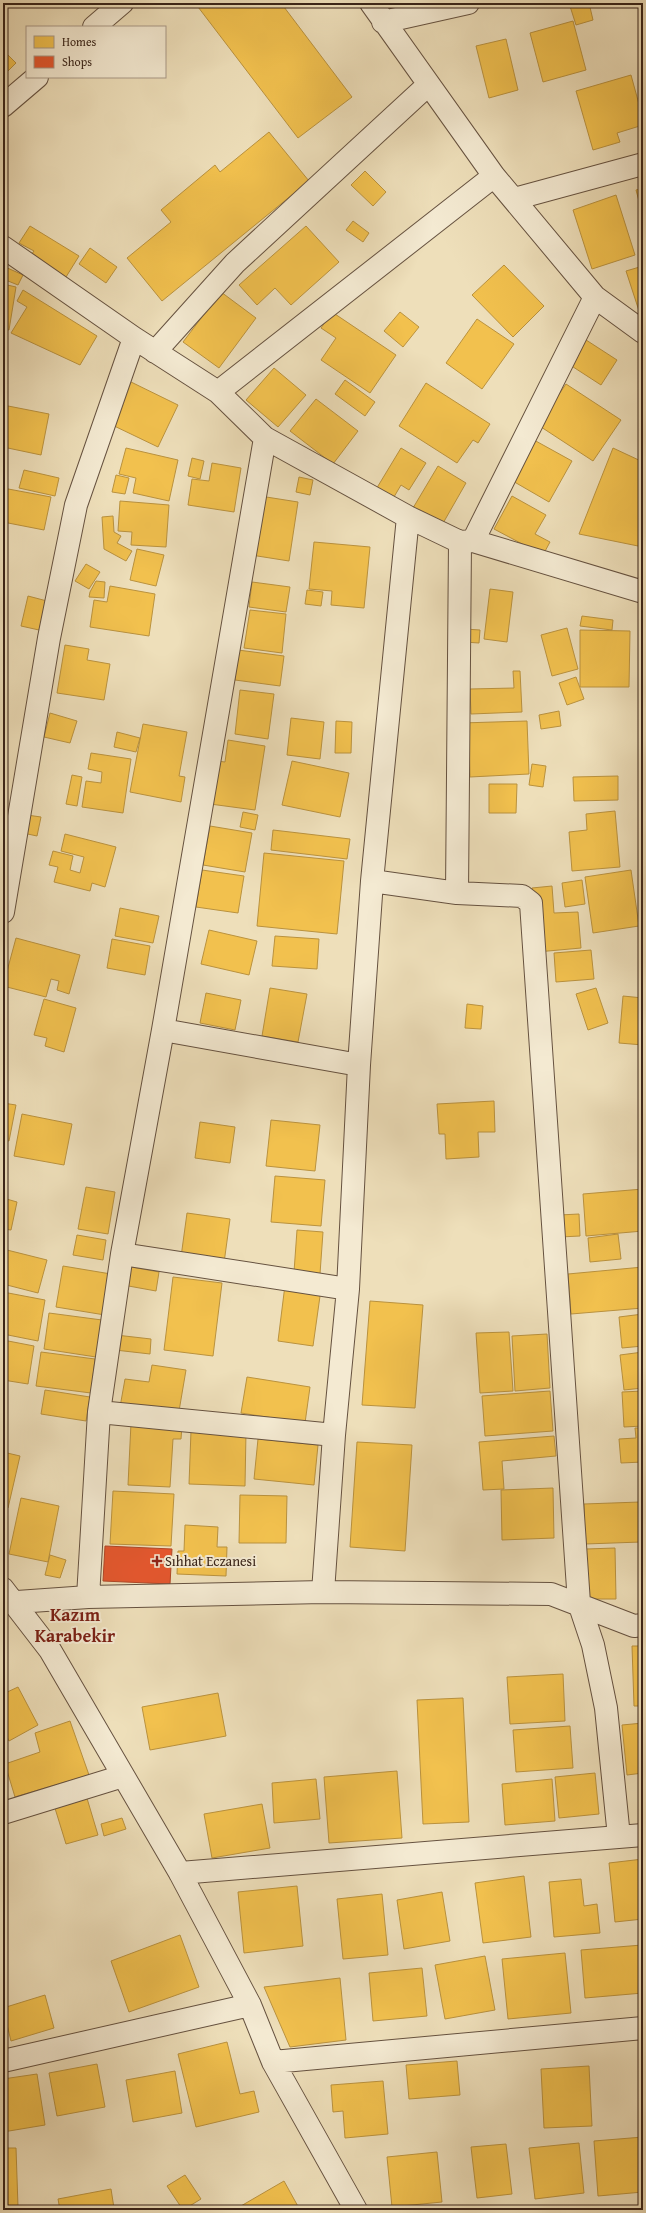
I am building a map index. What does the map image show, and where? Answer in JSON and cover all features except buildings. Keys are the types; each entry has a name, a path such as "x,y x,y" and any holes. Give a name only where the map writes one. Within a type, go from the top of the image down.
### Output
{"street":[{"path":"95,26 122,3"},
{"path":"371,3 383,22 494,176 595,297 643,332"},
{"path":"383,22 468,3"},
{"path":"3,106 36,78"},
{"path":"155,352 235,263 428,85"},
{"path":"514,199 643,164"},
{"path":"218,392 494,176"},
{"path":"3,248 134,338 218,392 265,438 408,517 467,542 643,592"},
{"path":"457,893 467,542 595,297"},
{"path":"3,912 49,638 76,505 134,338"},
{"path":"88,1597 99,1412 122,1254 163,1030 265,438"},
{"path":"323,1592 334,1435 348,1289 359,1065 372,881 408,517"},
{"path":"372,881 457,893 522,896 531,903 579,1603 594,1645 606,1708 619,1836"},
{"path":"163,1030 359,1065"},
{"path":"122,1254 348,1289"},
{"path":"99,1412 334,1435"},
{"path":"6,1597 88,1597 323,1592 551,1594 579,1603 634,1626 643,1625"},
{"path":"6,1597 50,1650 180,1874 250,2005 273,2062 356,2210"},
{"path":"3,1813 123,1776"},
{"path":"180,1874 643,1834"},
{"path":"3,2061 250,2005"},
{"path":"273,2062 643,2028"}],"place":[{"name":"Sıhhat Eczanesi","path":"157,1561"}],"district":[{"name":"Kazım Karabekir","path":"75,1624"}]}
